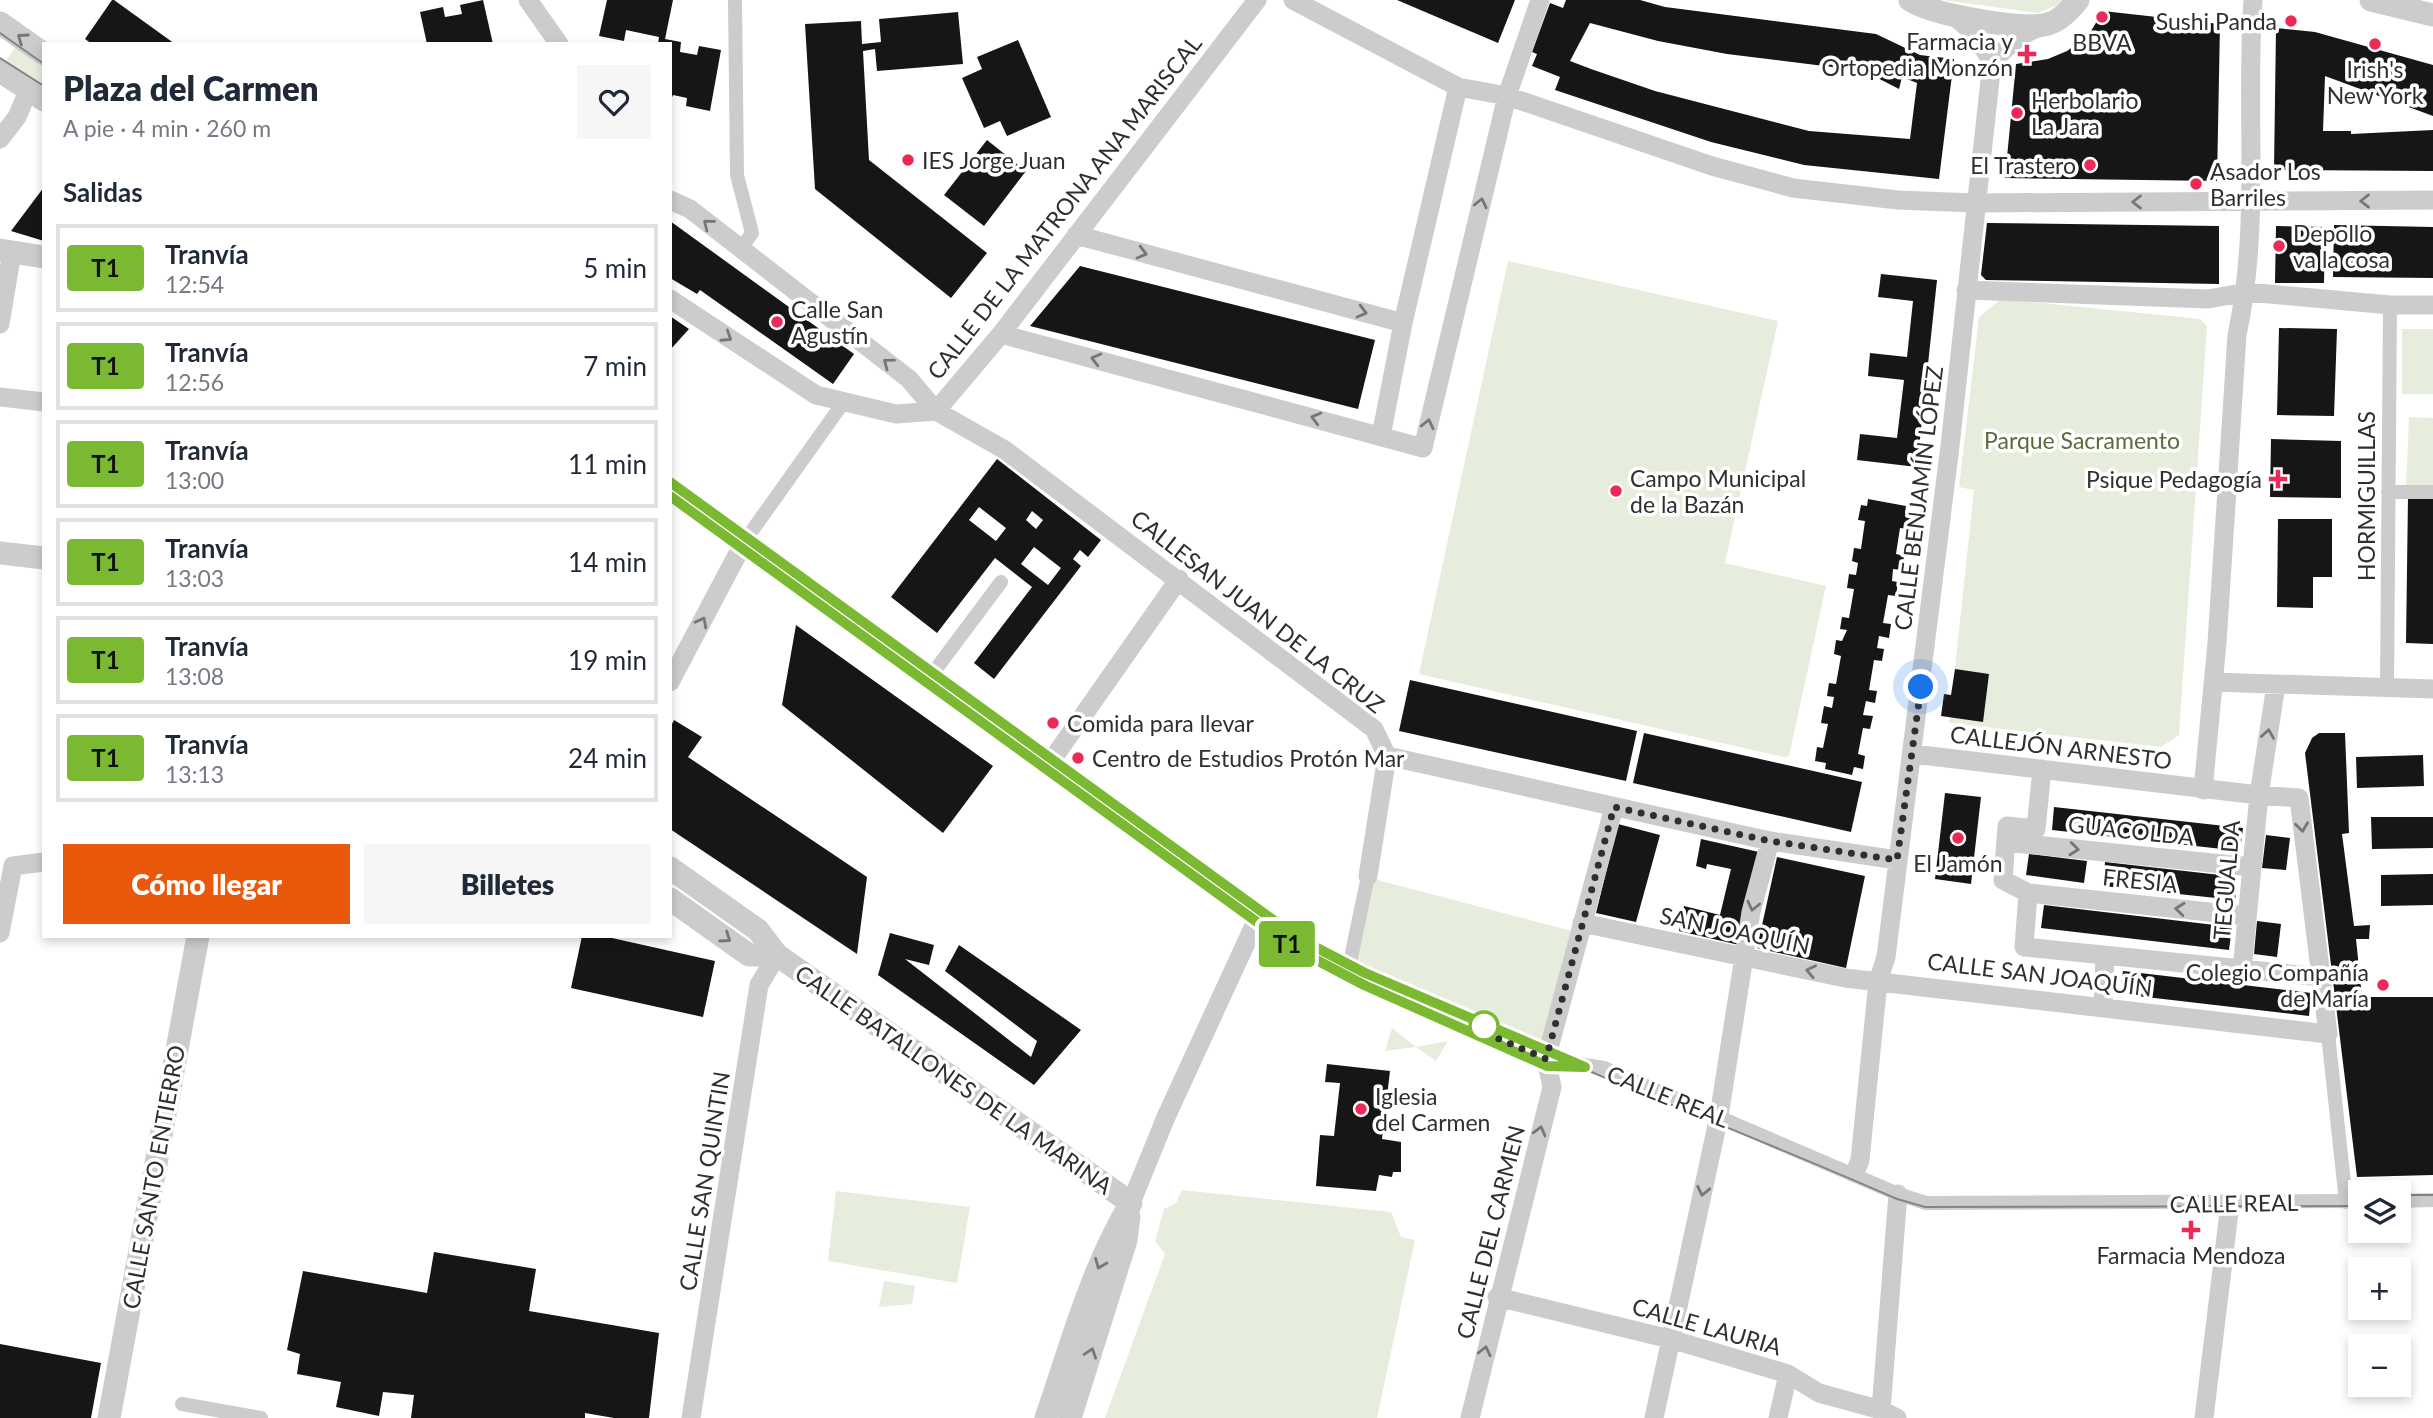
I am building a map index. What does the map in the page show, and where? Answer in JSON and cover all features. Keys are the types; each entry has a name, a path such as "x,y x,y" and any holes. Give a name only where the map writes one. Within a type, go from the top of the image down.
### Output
{"street":[{"path":"528,0 558,42"},
{"path":"735,0 737,176 752,233 740,250"},
{"name":"CALLE DE LA MATRONA ANA MARISCAL","path":"936,411 1002,334 1256,0"},
{"path":"1293,0 1458,87 1507,96 1703,163 1793,188 1898,200 1975,203 2433,200"},
{"path":"1002,334 1423,449 1507,96 1540,0"},
{"path":"1955,17 1975,34 1992,62 2005,46 2024,33 2066,13 2078,0"},
{"path":"2203,790 2237,335 2247,292 2252,202 2253,0"},
{"path":"2371,0 2433,15"},
{"path":"1910,1 1955,17 2045,25"},
{"path":"0,23 42,53"},
{"name":"CALLE BENJAMÍN LÓPEZ","path":"1855,1173 1860,1160 1878,982 1886,957 1913,754 1992,62"},
{"path":"0,71 36,96 0,139"},
{"path":"1381,436 1403,323 1458,87"},
{"path":"672,201 690,209 909,379 936,411"},
{"path":"1076,235 1403,323"},
{"path":"0,324 6,251 42,257"},
{"path":"1966,290 2208,299 2247,292 2390,305 2433,305"},
{"path":"672,300 816,395 896,414 936,411"},
{"name":"HORMIGUILLAS","path":"2387,688 2390,305"},
{"path":"0,397 42,402"},
{"path":"672,678 744,542 843,402"},
{"name":"CALLESAN JUAN DE LA CRUZ","path":"936,411 1005,450 1179,579 1374,729 1387,756"},
{"name":"CALLE REAL","path":"672,492 1258,917 1348,972 1546,1059 1604,1068 1718,1120 1926,1203 2348,1202"},
{"path":"2388,492 2433,492"},
{"path":"0,553 42,558"},
{"path":"1049,764 1179,579"},
{"path":"930,677 1001,582"},
{"path":"2213,682 2433,689"},
{"name":"TEGUALDA","path":"2242,970 2259,795 2276,685"},
{"name":"CALLEJÓN ARNESTO","path":"1913,754 2203,790 2299,798 2321,977"},
{"path":"1348,972 1368,876 1387,756 1770,841 1897,860"},
{"path":"2042,769 2036,829 2007,826 2003,880 2028,893 2024,947 2321,977 2350,1180"},
{"path":"1546,1059 1614,807"},
{"path":"1654,1418 1718,1120 1751,912 1770,841"},
{"name":"GUACOLDA","path":"2006,842 2252,867"},
{"path":"0,933 13,866 42,862"},
{"path":"672,869 758,930 777,955"},
{"name":"FRESIA","path":"2028,893 2247,916"},
{"path":"672,900 749,955 777,955"},
{"path":"1046,1418 1112,1235 1131,1203 1166,1117 1258,917"},
{"name":"SAN JOAQUÍN","path":"1582,923 1845,978 1912,984"},
{"name":"CALLE SANTO ENTIERRO","path":"109,1418 198,938"},
{"name":"CALLE BATALLONES DE LA MARINA","path":"777,955 1131,1203"},
{"name":"CALLE SAN QUINTIN","path":"691,1418 760,985 777,955"},
{"path":"2103,1006 2105,957"},
{"name":"CALLE SAN JOAQUÍN","path":"1912,984 2328,1034"},
{"name":"CALLE DEL CARMEN","path":"1470,1418 1497,1297 1552,1087 1546,1059"},
{"path":"1889,1414 1898,1194"},
{"path":"2411,1201 2433,1200"},
{"path":"1070,1418 1126,1240 1131,1203"},
{"path":"2204,1418 2230,1204"},
{"name":"CALLE LAURIA","path":"1497,1297 1670,1339 1788,1374 1819,1393 1889,1414"},
{"path":"1779,1418 1788,1374"},
{"path":"182,1404 261,1418"}],"green space":[{"path":"1943,0 2069,0 2038,13"},
{"path":"19,42 42,58 42,92 3,66"},
{"path":"1508,261 1778,321 1725,563 1826,586 1789,756 1783,757 1419,674"},
{"name":"Parque Sacramento","path":"2001,299 2200,319 2207,326 2179,735 2161,747 1949,723 1974,490 1959,487 1979,317"},
{"path":"2402,329 2433,329 2433,394 2402,394"},
{"path":"2409,417 2433,418 2433,490 2406,488"},
{"path":"1370,878 1572,931 1546,1044 1354,966"},
{"path":"1392,1028 1416,1047 1385,1051"},
{"path":"1448,1041 1436,1061 1416,1047"},
{"path":"1182,1190 1391,1212 1401,1237 1415,1240 1377,1418 1105,1418 1165,1254 1155,1241 1164,1209 1176,1203"},
{"path":"836,1191 970,1207 957,1283 828,1261"},
{"path":"884,1281 915,1286 912,1304 879,1307"}],"building":[{"path":"114,0 172,42 89,42 85,39"},
{"path":"483,0 493,42 427,42 420,12 443,7 445,17 462,14 460,5"},
{"path":"607,0 673,0 665,39 681,42 680,52 697,55 699,46 721,50 710,111 686,106 687,98 673,95 672,97 672,42 658,42 659,37 626,30 624,41 599,36"},
{"path":"1397,0 1515,0 1498,43"},
{"path":"1566,0 1640,0 1665,7 1876,34 1920,55 1954,59 1939,179 1804,165 1711,142 1555,90 1560,77 1532,66 1537,54 1532,52 1550,3 1563,8","holes":["1590,23 1658,41 1727,54 1864,71 1899,89 1902,77 1917,83 1910,139 1809,131 1655,91 1570,61"]},
{"path":"2103,11 2220,24 2217,181 2005,178 2016,64 2048,59 2067,51 2088,36"},
{"path":"958,12 963,64 877,71 875,49 863,51 869,160 987,253 951,298 815,189 805,24 861,21 862,44 881,42 879,19"},
{"path":"2276,28 2315,32 2433,65 2433,116 2325,76 2323,131 2351,131 2351,134 2433,130 2433,171 2274,170"},
{"path":"1018,40 1051,117 1007,136 1000,121 984,128 962,78 982,69 977,57"},
{"path":"987,140 1026,171 984,226 944,195"},
{"path":"42,190 42,240 11,231"},
{"path":"672,222 854,354 833,384 700,290 697,294 672,279"},
{"path":"1987,223 2219,226 2219,284 1986,280 1981,275"},
{"path":"2334,225 2433,227 2433,278 2333,277"},
{"path":"2276,226 2325,227 2324,283 2275,283"},
{"path":"1080,266 1375,340 1358,409 1030,326"},
{"path":"1881,274 1937,280 1917,467 1857,460 1860,434 1897,438 1904,380 1868,376 1870,353 1907,357 1913,301 1878,297"},
{"path":"672,317 689,329 672,348"},
{"path":"2279,328 2337,329 2334,416 2277,415"},
{"path":"2271,439 2341,441 2341,498 2270,497"},
{"path":"997,459 1101,540 1088,557 1080,550 1073,559 1081,566 994,679 974,663 1032,587 995,558 937,633 891,597","holes":["979,507 1006,528 996,541 969,520","1032,511 1043,520 1036,529 1026,520","1034,547 1061,568 1048,585 1021,564"]},
{"path":"2408,497 2433,498 2433,644 2406,643"},
{"path":"1868,499 1906,506 1905,513 1911,514 1908,529 1900,528 1896,554 1904,556 1902,570 1893,569 1892,581 1898,582 1896,596 1888,595 1883,623 1891,624 1889,638 1879,636 1877,648 1884,649 1882,661 1874,660 1869,690 1877,691 1875,703 1866,701 1863,715 1873,716 1870,729 1863,728 1858,754 1865,756 1863,769 1854,767 1852,775 1825,769 1826,763 1815,761 1817,747 1823,748 1828,724 1821,723 1824,706 1832,708 1834,697 1827,696 1829,683 1836,684 1841,656 1834,654 1836,640 1842,641 1847,630 1840,629 1842,617 1849,618 1854,589 1847,588 1849,574 1856,575 1858,563 1852,561 1854,548 1861,549 1865,521 1858,520 1861,505 1867,506"},
{"path":"2278,519 2332,519 2332,577 2313,577 2313,608 2277,607"},
{"path":"796,625 993,766 943,833 782,705"},
{"path":"1955,669 1989,674 1983,722 1941,716 1944,694 1951,695"},
{"path":"1410,680 1637,731 1626,781 1399,731"},
{"path":"674,720 702,737 688,757 867,877 857,954 672,830"},
{"path":"1644,733 1862,782 1851,832 1633,783"},
{"path":"2319,733 2345,733 2349,833 2342,834 2354,926 2370,925 2369,939 2356,939 2362,997 2433,997 2433,1175 2357,1177 2305,753 2312,738"},
{"path":"2423,755 2424,786 2357,788 2356,757"},
{"name":"El Jamón","path":"1945,793 1981,797 1971,884 1935,879"},
{"path":"2054,807 2243,828 2240,851 2052,830"},
{"path":"2371,817 2433,817 2433,848 2372,849"},
{"path":"1618,824 1660,835 1636,922 1596,913"},
{"path":"2266,835 2290,838 2286,870 2262,868"},
{"path":"1701,839 1759,852 1739,945 1679,931 1684,906 1720,915 1731,869 1707,864 1706,869 1696,866"},
{"path":"2029,854 2087,861 2084,883 2026,875"},
{"path":"1777,857 1865,876 1846,968 1757,948"},
{"path":"2105,862 2238,877 2235,900 2103,886"},
{"path":"2433,874 2433,905 2381,906 2381,875"},
{"path":"2044,905 2232,927 2229,950 2041,928"},
{"path":"2257,921 2281,924 2277,957 2254,954"},
{"path":"890,933 934,945 929,965 905,959 1031,1057 1037,1041 945,971 959,945 1081,1030 1034,1085 878,975"},
{"path":"582,938 612,938 715,961 703,1017 571,988"},
{"path":"2123,971 2311,993 2309,1016 2120,994"},
{"name":"Iglesia del Carmen","path":"1327,1064 1390,1071 1382,1139 1401,1142 1401,1172 1393,1172 1392,1177 1379,1175 1376,1191 1316,1186 1320,1135 1334,1136 1340,1083 1325,1082"},
{"path":"434,1252 536,1269 529,1311 659,1333 649,1418 614,1418 585,1413 585,1418 411,1418 414,1395 383,1392 379,1416 336,1407 341,1382 297,1374 300,1354 287,1350 303,1271 427,1293"},
{"path":"0,1344 101,1363 91,1418 0,1418"}],"tram line":[{"path":"0,33 42,63"},
{"path":"0,58 42,85"},
{"path":"672,483 1298,938 1371,975 1520,1042 1897,1199 1925,1207 2348,1206"},
{"name":"T1","path":"672,483 1298,938 1365,973 1547,1054 1585,1067 1547,1066 1364,985 1290,946 672,497"},
{"path":"672,497 1290,946 1364,985 1547,1066 1572,1067"},
{"path":"2411,1195 2433,1195"}],"place":[{"name":"BBVA","path":"2102,17"},
{"name":"Sushi Panda","path":"2291,21"},
{"name":"Irish's New York","path":"2375,44"},
{"name":"Farmacia y Ortopedia Monzón","path":"2027,54"},
{"name":"Herbolario La Jara","path":"2017,113"},
{"name":"IES Jorge Juan","path":"908,160"},
{"name":"El Trastero","path":"2090,165"},
{"name":"Asador Los Barriles","path":"2196,184"},
{"name":"Depollo va la cosa","path":"2279,246"},
{"name":"Calle San Agustín","path":"777,322"},
{"name":"Psique Pedagogía","path":"2278,479"},
{"name":"Campo Municipal de la Bazán","path":"1616,491"},
{"name":"Comida para llevar","path":"1053,723"},
{"name":"Centro de Estudios Protón Mar","path":"1078,758"},
{"name":"El Jamón","path":"1958,838"},
{"name":"Colegio Compañía de María","path":"2383,985"},
{"name":"Iglesia del Carmen","path":"1361,1109"},
{"name":"Farmacia Mendoza","path":"2191,1230"}],"route":[{"path":"1484,1026 1481,1031 1546,1059 1614,807 1770,841 1897,860 1921,687"}]}
